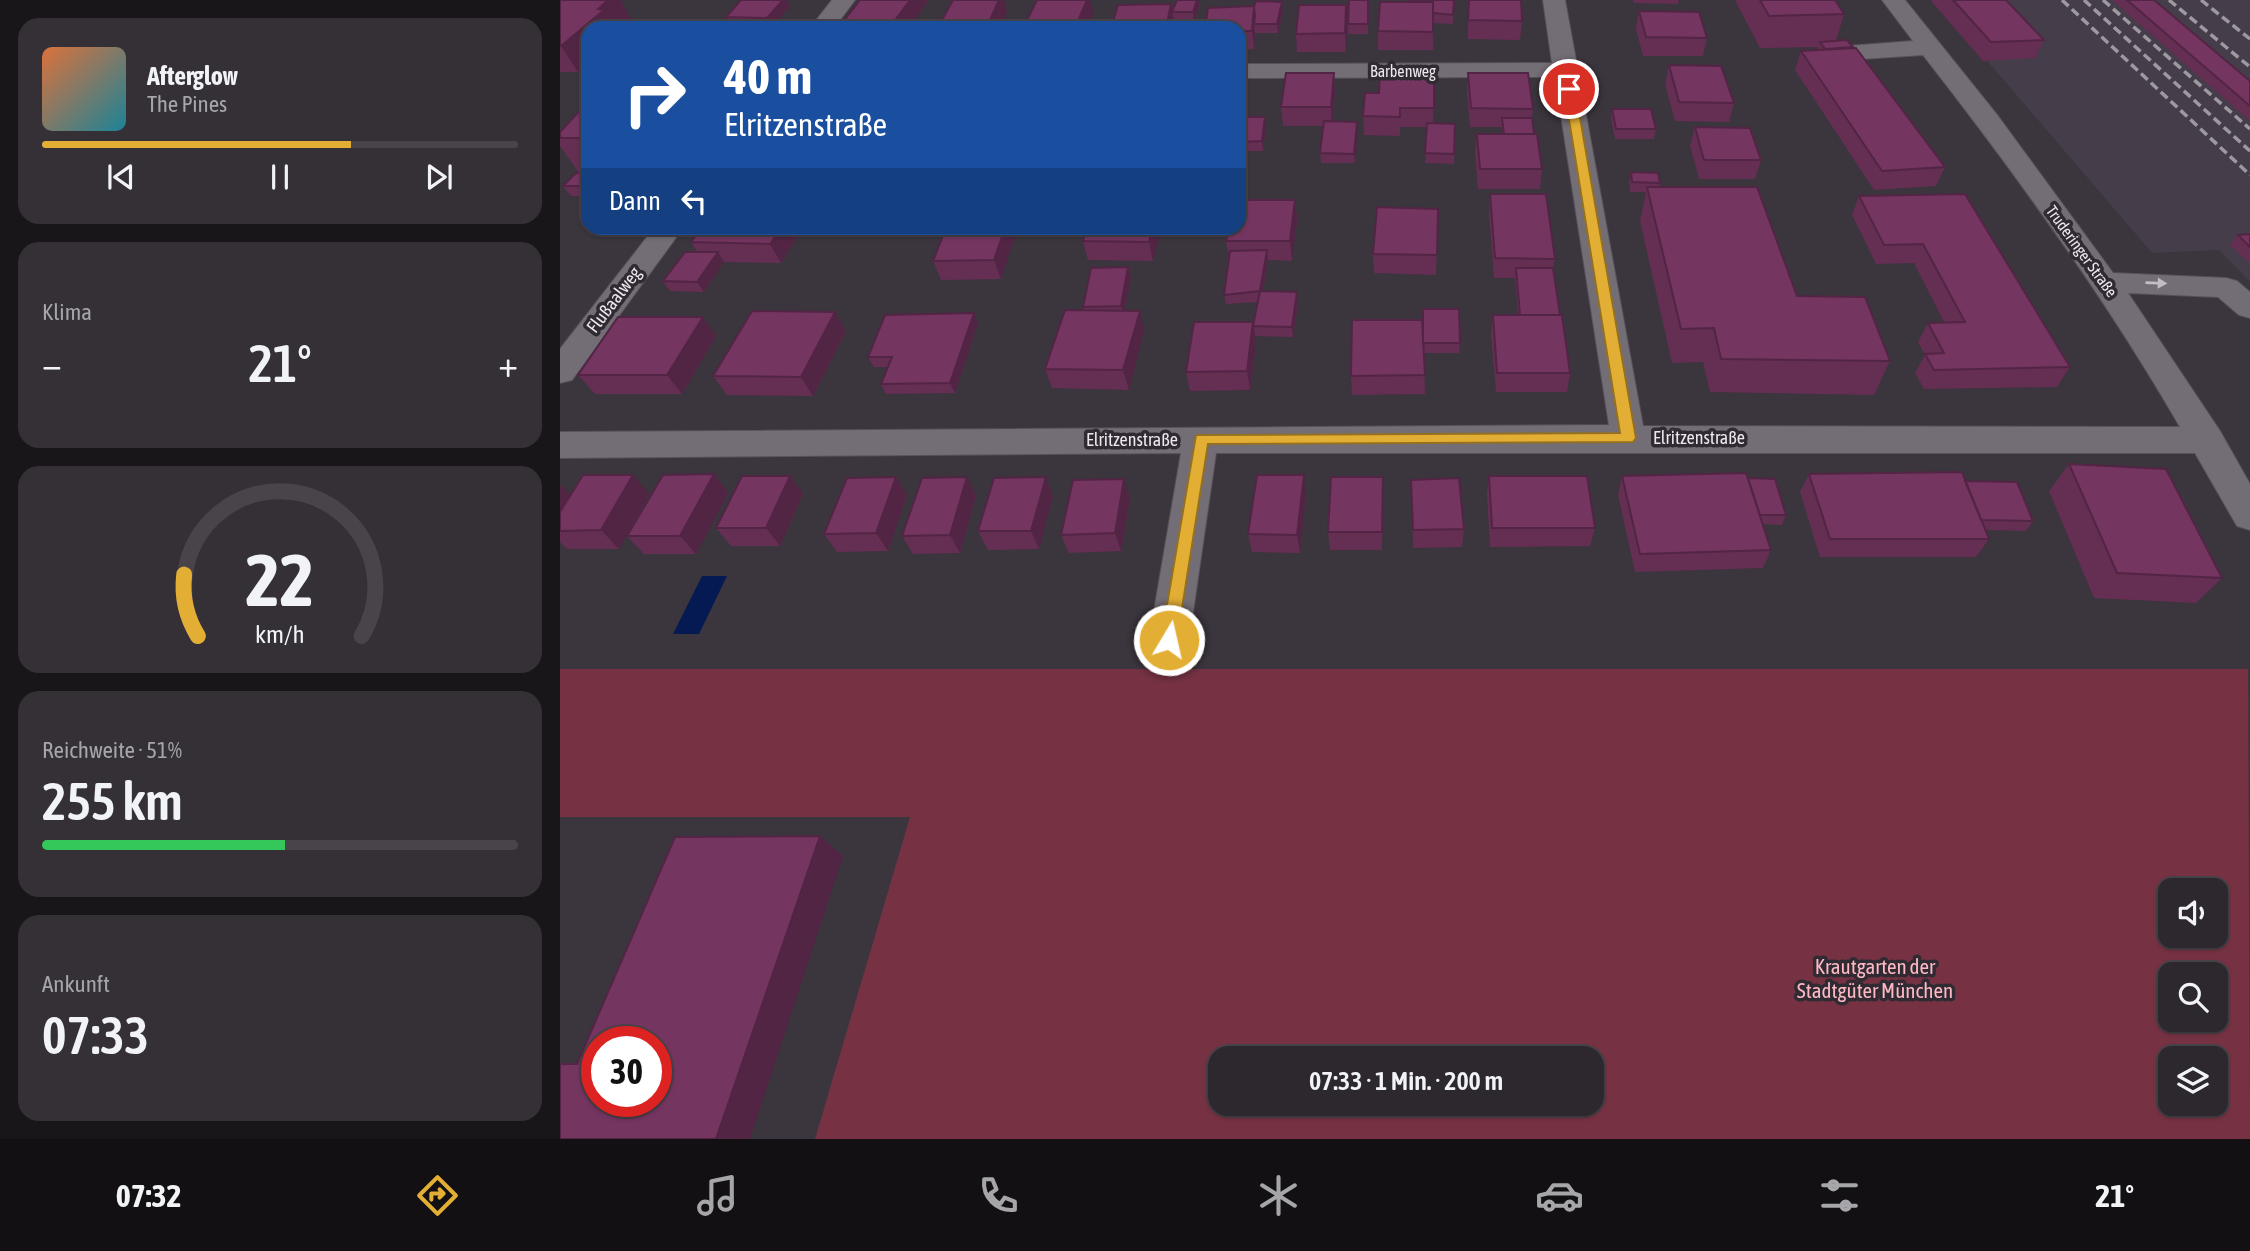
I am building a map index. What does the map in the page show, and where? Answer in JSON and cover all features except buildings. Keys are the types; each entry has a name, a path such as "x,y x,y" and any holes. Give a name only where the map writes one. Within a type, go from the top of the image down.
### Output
{"street":[{"path":"828,21 844,0"},
{"path":"1555,0 1628,438"},
{"name":"Truderinger Straße","path":"1893,0 1989,122 2146,340 2208,440 2250,516"},
{"path":"1847,53 1929,47"},
{"name":"Barbenweg","path":"1246,71 1566,70"},
{"name":"Flußaalweg","path":"560,372 664,235"},
{"path":"2105,282 2226,288 2250,308"},
{"path":"1169,640 1201,439"},
{"name":"Elritzenstraße","path":"560,445 1201,439 2208,440"}],"shaded area":[{"path":"1935,0 2250,0 2250,282 2219,250 2152,253"},
{"path":"702,576 727,576 699,634 673,634"}],"green space":[{"name":"Krautgarten der Stadtgüter München","path":"560,669 2248,669 2250,1139 815,1139 910,817 560,817"}],"railway":[{"path":"2062,0 2250,175"},
{"path":"2084,0 2250,151"},
{"path":"2103,0 2250,129"},
{"path":"2169,0 2250,67"},
{"path":"2201,0 2250,39"}],"route":[{"path":"1169,640 1201,439 1628,438 1569,89"}]}
